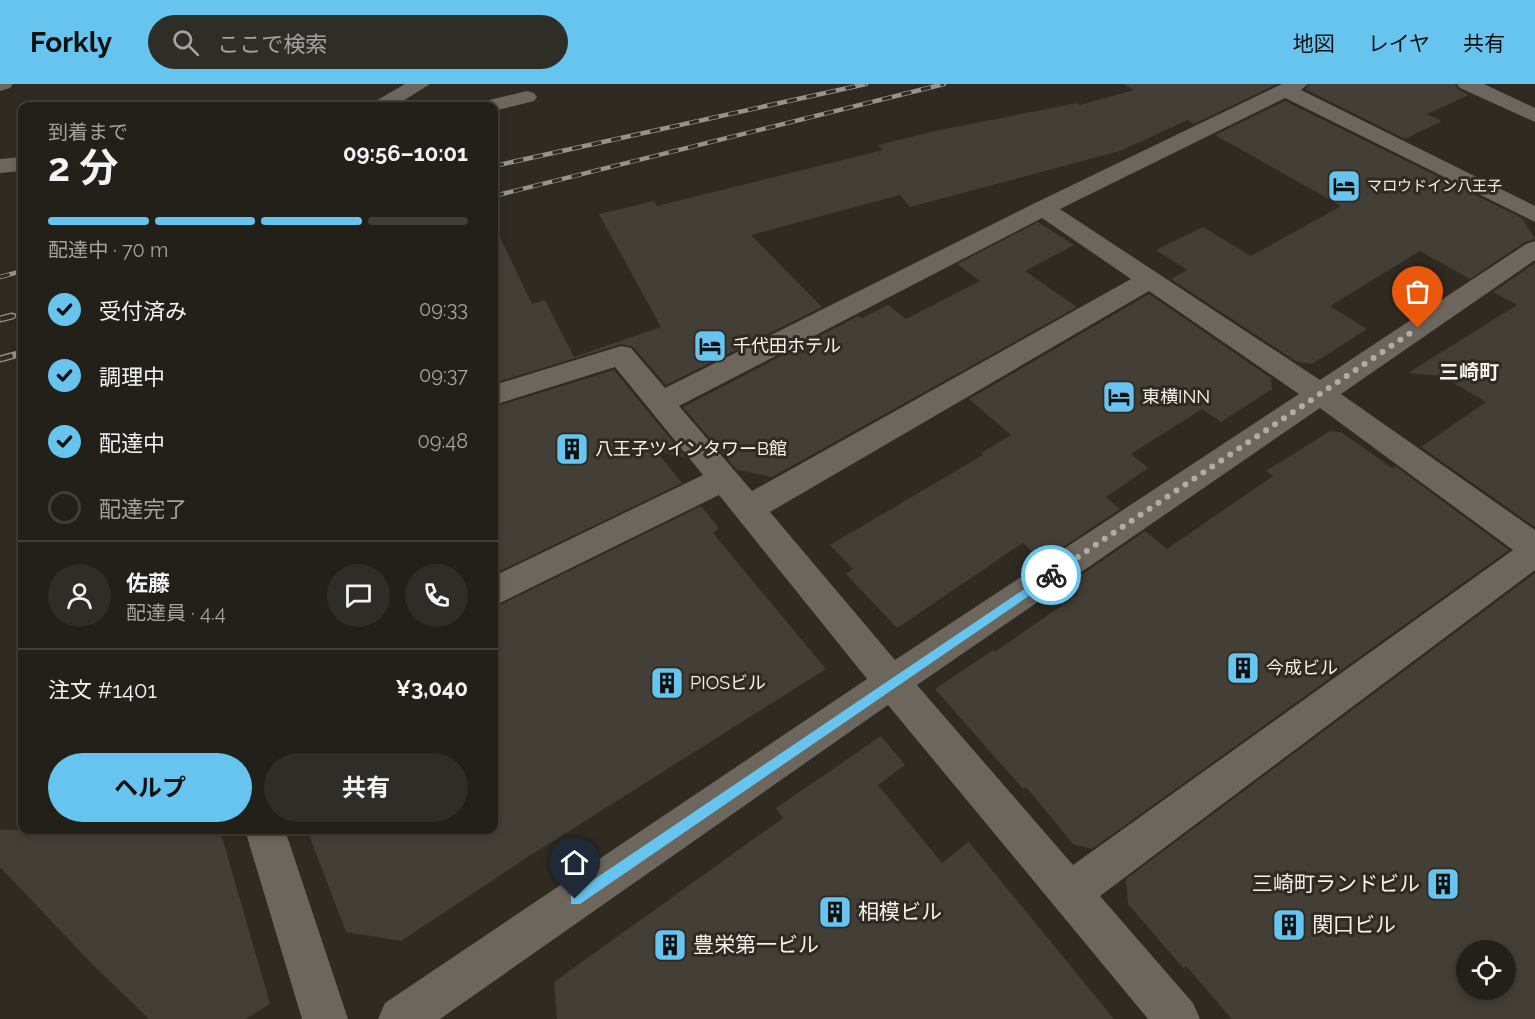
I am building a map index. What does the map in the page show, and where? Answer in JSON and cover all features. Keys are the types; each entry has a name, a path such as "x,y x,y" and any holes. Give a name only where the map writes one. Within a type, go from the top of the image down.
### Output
{"street":[{"path":"419,100 434,92 440,84"},
{"path":"1467,84 1535,116"},
{"path":"660,403 1043,208 1291,87 1535,215"},
{"path":"498,104 527,98"},
{"path":"0,166 18,164"},
{"path":"1043,208 1320,394 1535,550 1069,893"},
{"path":"401,1019 891,682 1535,249"},
{"path":"747,508 1149,280"},
{"path":"498,394 621,355 891,682 1177,1019"},
{"path":"498,590 723,479"},
{"path":"266,834 325,1019"}],"building":[{"path":"1124,84 1277,84 1194,124 1188,120 1120,151 910,207 900,195 751,235 822,307 666,385 633,347 621,344 498,382 498,233 532,304 545,300 574,357 661,327 599,214 654,201 657,206 883,150 878,145 935,131 1077,103 1080,105 1134,90"},
{"path":"1310,84 1455,84 1459,90 1469,95 1427,114 1442,121 1405,139 1305,89"},
{"path":"1285,101 1522,218 1535,239 1525,242 1470,279 1420,251 1330,306 1367,329 1312,364 1297,362 1171,279 1187,270 1156,250 1203,227 1251,256 1341,206 1215,135"},
{"path":"1038,222 1074,245 1025,271 1077,307 772,477 737,470 683,407 858,316 862,318 888,305 906,319 980,281 957,264"},
{"path":"1535,263 1535,527 1421,447 1486,402 1442,376 1408,373 1517,305 1493,292"},
{"path":"1149,294 1271,378 1272,389 1221,422 1202,409 1131,454 1148,468 1106,497 1120,509 1042,561 1023,543 897,628 846,574 853,569 830,545 983,455 981,453 1011,435 969,399"},
{"name":"八王子ツインタワーB館","path":"614,370 686,458 656,451 682,483 498,572 498,406"},
{"path":"1330,431 1341,432 1392,468 1395,466 1509,550 1092,849 1073,844 1026,787 1023,789 935,689 993,650 995,652 1078,594 1068,584 1145,531 1167,549 1273,476 1266,471"},
{"path":"701,506 719,528 713,533 826,669 531,855 401,941 346,932 309,834 498,834 498,606"},
{"path":"1535,573 1535,1019 1232,1019 1186,966 1184,969 1128,904 1126,879"},
{"path":"881,736 905,765 878,785 942,863 969,842 1114,1019 557,1019 554,982 783,818 776,808"},
{"path":"0,830 18,830 18,834 221,834 270,1004 245,1019 149,1019 93,965 0,867"}],"railway":[{"path":"498,165 866,84"},
{"path":"498,195 944,84"},
{"path":"0,277 18,272"},
{"path":"5,318 18,315"},
{"path":"0,319 12,316"},
{"path":"0,359 18,354"}],"way so far":[{"path":"1051,575 1418,328"}],"place":[{"name":"マロウドイン八王子","path":"1344,186"},
{"name":"千代田ホテル","path":"710,346"},
{"name":"東横INN","path":"1119,397"},
{"name":"八王子ツインタワーB館","path":"572,449"},
{"name":"今成ビル","path":"1243,668"},
{"name":"PIOSビル","path":"667,683"},
{"name":"三崎町ランドビル","path":"1443,884"},
{"name":"相模ビル","path":"835,912"},
{"name":"関口ビル","path":"1289,925"},
{"name":"豊栄第一ビル","path":"670,945"}],"district":[{"name":"三崎町","path":"1469,372"}],"route":[{"path":"575,899 1051,575"}]}
